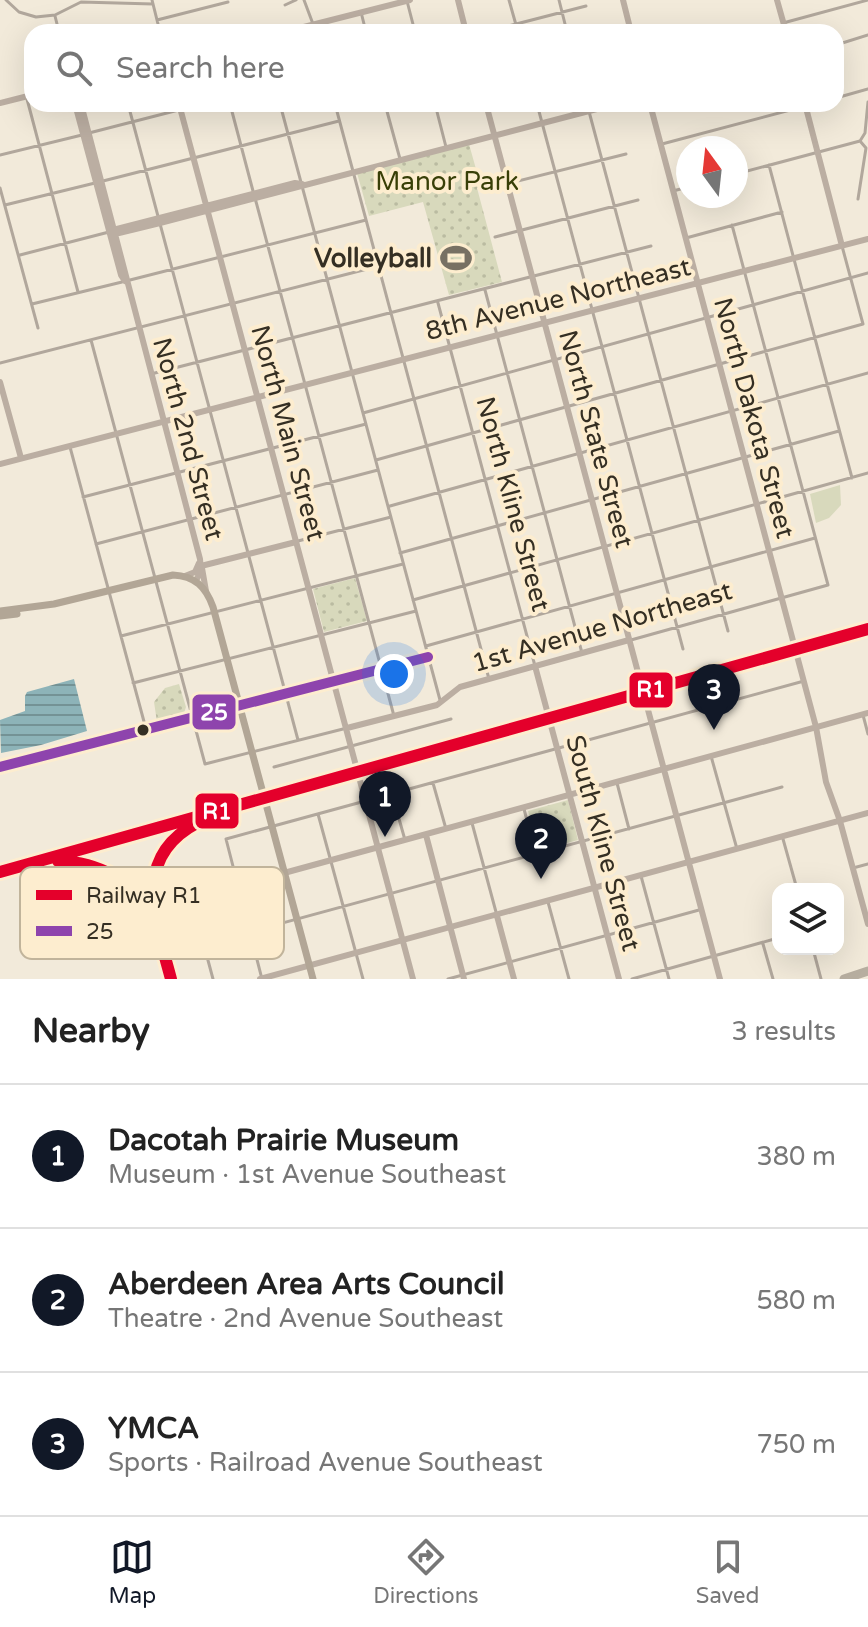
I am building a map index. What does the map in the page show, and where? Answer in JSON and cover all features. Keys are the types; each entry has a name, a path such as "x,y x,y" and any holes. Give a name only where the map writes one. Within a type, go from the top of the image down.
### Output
{"highway":[{"path":"844,979 868,971"}],"main road":[{"path":"0,614 54,604 155,578 185,576 196,581"},
{"name":"North 2nd Street","path":"196,581 206,591 214,612 282,867"},
{"name":"North 2nd Street","path":"284,873 313,979"}],"street":[{"path":"6,0 27,16 55,15 81,2 152,2 158,24"},
{"path":"285,5 296,0"},
{"path":"304,0 313,24"},
{"path":"326,24 408,0 413,24"},
{"path":"458,0 464,24"},
{"path":"509,0 516,24 586,6"},
{"path":"559,0 565,24"},
{"path":"623,0 629,24"},
{"path":"777,0 783,23 868,0"},
{"path":"157,20 228,2"},
{"path":"361,12 364,24"},
{"path":"55,15 57,24"},
{"path":"844,42 868,35"},
{"path":"844,96 868,89"},
{"path":"0,103 24,97"},
{"path":"858,199 866,148 861,140 868,102"},
{"path":"32,112 78,292"},
{"name":"North 2nd Street","path":"80,112 126,273 125,281 202,566 196,581"},
{"path":"130,112 298,740"},
{"path":"0,155 164,112"},
{"name":"North Main Street","path":"181,112 413,979"},
{"path":"232,112 394,716"},
{"path":"282,112 441,704"},
{"path":"337,112 489,679"},
{"path":"387,112 400,159"},
{"path":"437,112 446,147"},
{"name":"North State Street","path":"488,112 720,979"},
{"path":"539,112 683,649"},
{"path":"18,255 296,188 574,112"},
{"path":"589,112 728,631"},
{"name":"North Dakota Street","path":"652,112 816,727 824,776 840,821 868,924"},
{"path":"661,145 782,112"},
{"path":"376,460 863,324 809,112"},
{"path":"5,205 339,121"},
{"path":"748,171 861,140"},
{"path":"482,190 626,154"},
{"path":"769,165 852,478"},
{"path":"0,188 38,328"},
{"path":"495,237 638,200"},
{"path":"686,238 782,212"},
{"path":"32,304 366,220"},
{"path":"425,646 815,538 732,225"},
{"name":"8th Avenue Northeast","path":"0,464 868,239"},
{"path":"150,374 651,246"},
{"path":"0,363 379,266"},
{"path":"363,413 868,273"},
{"path":"485,289 582,653"},
{"name":"North Kline Street","path":"438,301 549,717"},
{"path":"91,340 205,764 347,728"},
{"path":"388,506 868,373"},
{"path":"0,382 21,458"},
{"path":"83,497 366,424"},
{"path":"400,553 839,431"},
{"path":"70,446 146,729"},
{"path":"96,544 378,470"},
{"path":"413,600 868,473"},
{"path":"185,576 202,566 391,517"},
{"name":"1st Avenue Northeast","path":"347,728 441,704 457,688 828,585 815,538"},
{"path":"121,636 403,564"},
{"path":"202,566 206,591"},
{"path":"133,683 416,611"},
{"path":"0,767 428,657"},
{"path":"233,867 226,839 804,681"},
{"path":"284,873 865,714 868,734"},
{"name":"South Kline Street","path":"549,717 619,979"},
{"path":"274,767 451,719"},
{"path":"711,756 737,849"},
{"path":"433,782 446,829"},
{"path":"616,782 629,829"},
{"path":"284,922 782,787"},
{"path":"392,794 405,840"},
{"path":"826,825 832,819 834,805"},
{"path":"523,808 536,855"},
{"path":"257,959 262,979 868,813"},
{"path":"318,814 363,979"},
{"path":"472,822 514,979"},
{"path":"826,825 843,833"},
{"path":"426,835 464,977"},
{"path":"783,837 795,883"},
{"path":"853,868 868,864"},
{"path":"641,876 669,979"},
{"path":"548,901 569,979"},
{"path":"448,979 701,910"},
{"path":"632,979 772,940"},
{"path":"763,942 773,979"},
{"path":"815,955 821,979"},
{"path":"207,959 213,979"}],"green space":[{"name":"Manor Park","path":"469,144 481,187 477,188 502,282 449,295 423,202 369,216 357,173"},
{"path":"840,485 841,505 829,518 816,523 810,494"},
{"path":"355,578 367,621 324,632 313,589"},
{"path":"179,684 186,707 183,716 157,722 154,702 165,688"},
{"path":"568,800 578,840 539,851 528,811"}],"water":[{"path":"74,679 87,731 1,753 0,720 25,711 27,692"}],"rail line":[{"name":"R1","path":"0,872 868,629"},
{"name":"R1","path":"158,867 176,837 197,823"},
{"name":"R1","path":"58,861 93,867"},
{"name":"R1","path":"165,959 171,979"}],"transit line":[{"name":"25","path":"0,767 428,657"}],"place":[{"name":"Volleyball","path":"456,258"},
{"name":"YMCA","path":"714,730"},
{"name":"Dacotah Prairie Museum","path":"385,837"},
{"name":"Aberdeen Area Arts Council","path":"541,879"}]}
